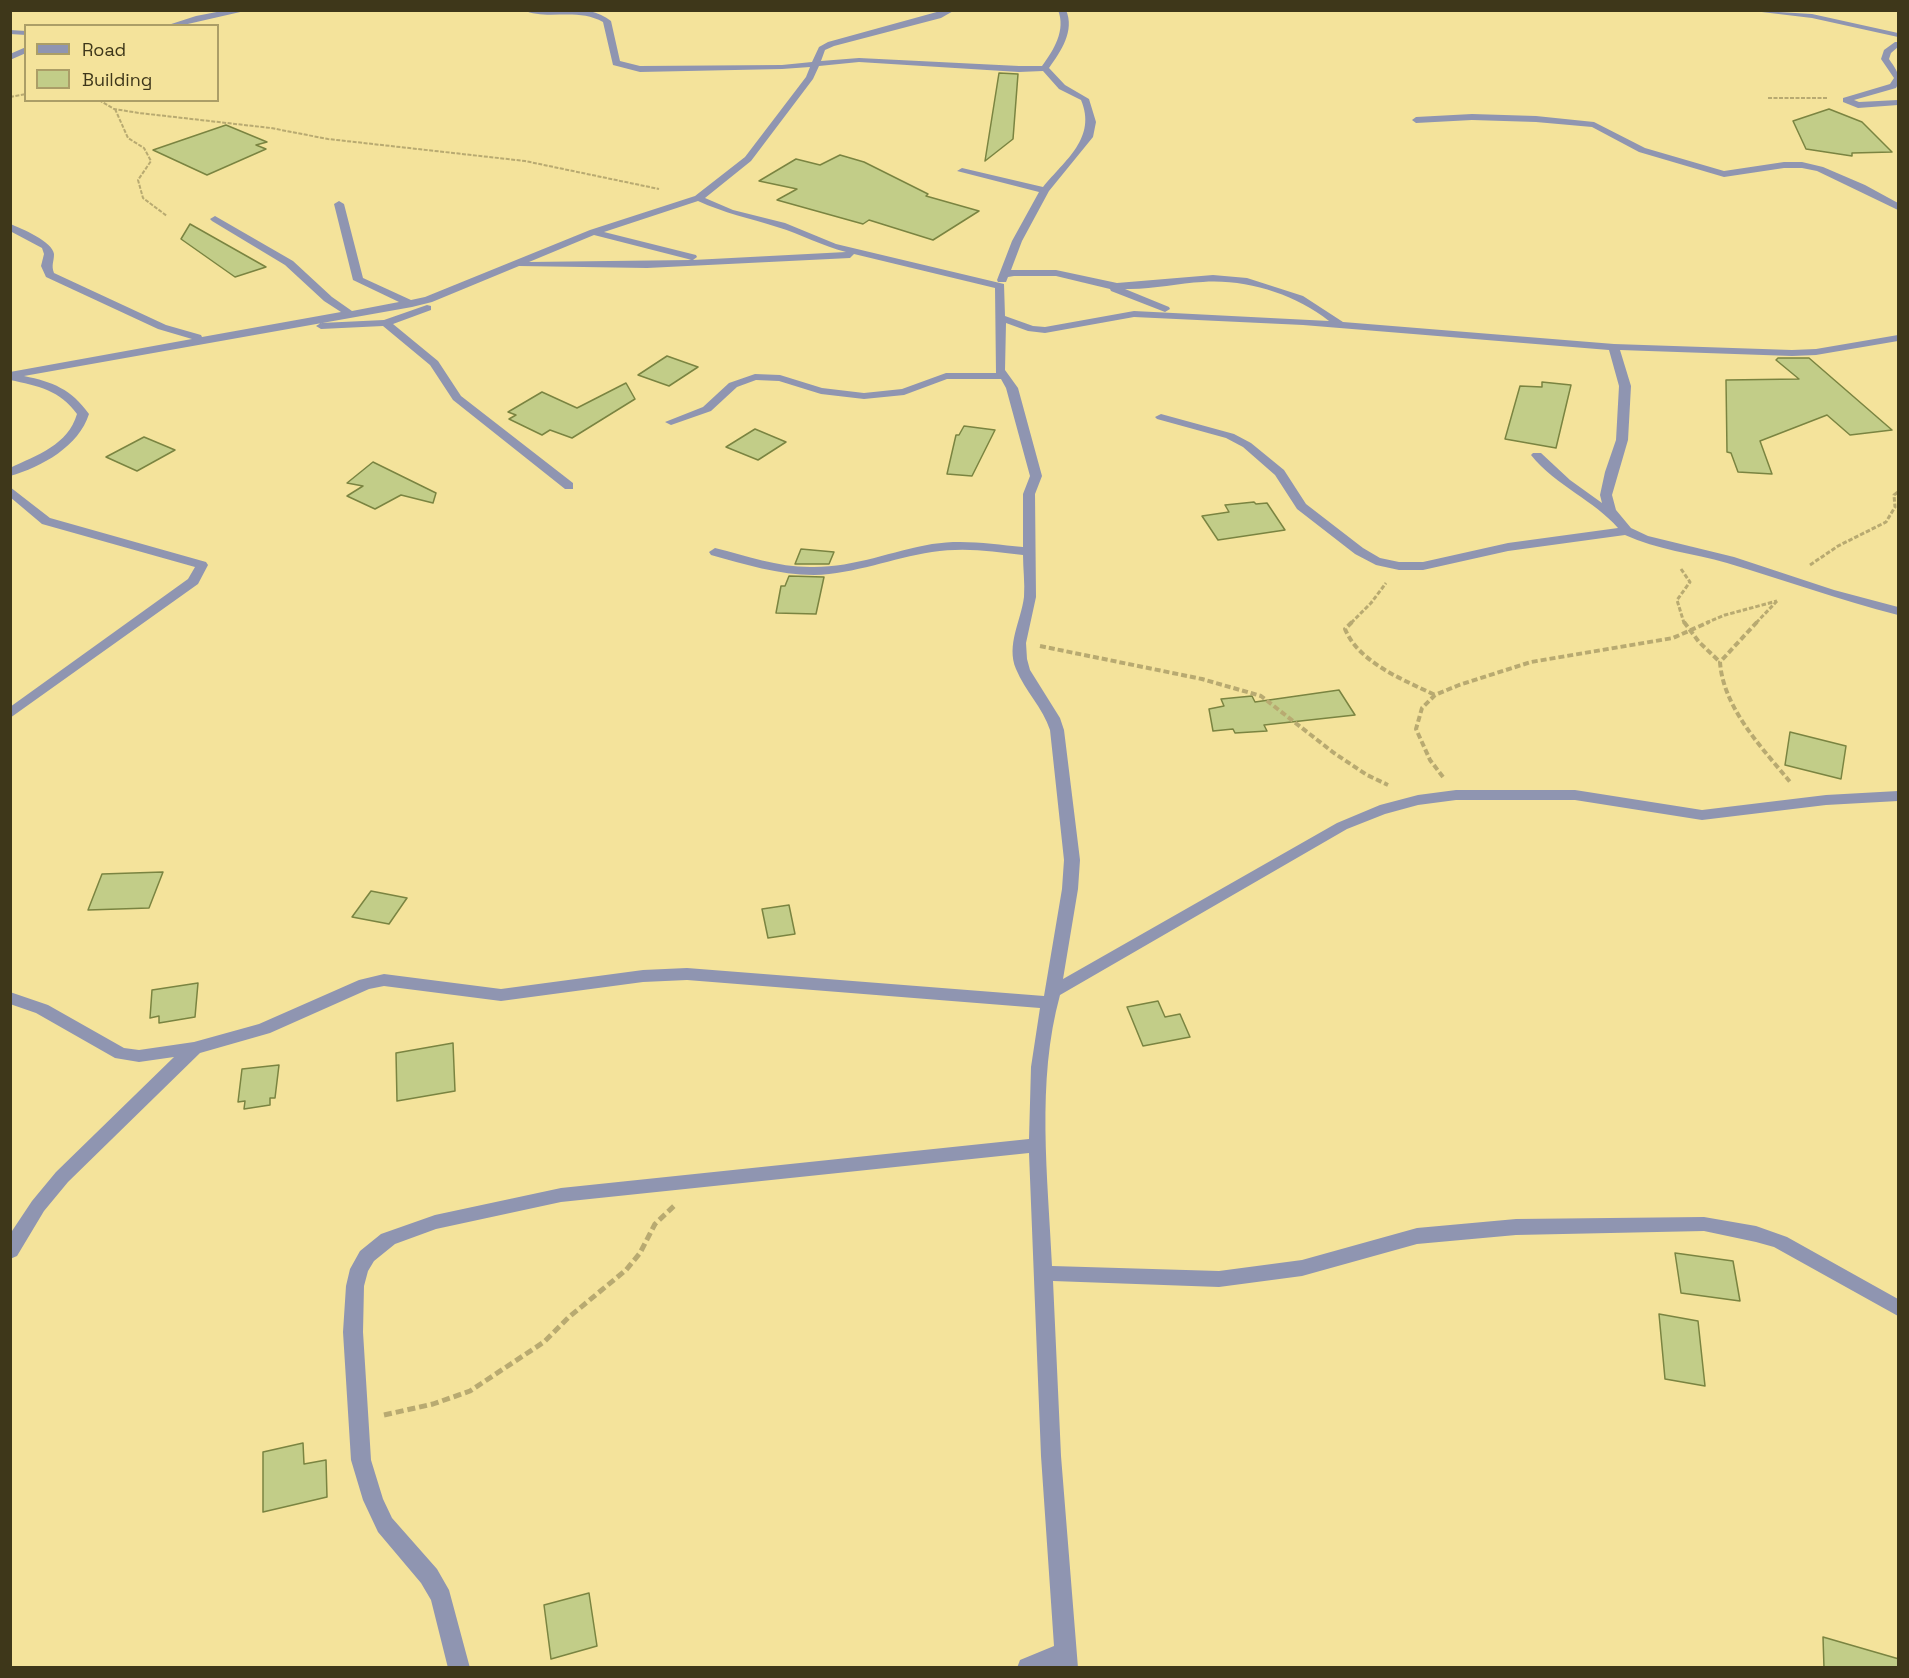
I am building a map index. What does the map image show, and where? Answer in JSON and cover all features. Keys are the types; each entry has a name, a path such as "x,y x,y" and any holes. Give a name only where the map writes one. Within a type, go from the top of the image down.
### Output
{"street":[{"path":"177,10 183,21"},
{"path":"175,24 245,10"},
{"path":"527,10 580,12 601,16 607,21 616,63 630,68 782,67 878,60 1019,69 1045,68"},
{"path":"10,376 205,338 412,304 443,295 593,232 698,198 748,159 810,77 814,63 822,49 831,44 938,16 951,10"},
{"path":"1045,68 1064,32 1065,16 1062,10"},
{"path":"1749,10 1812,16 1899,35"},
{"path":"1846,100 1893,86 1898,78 1885,59 1887,52 1899,44"},
{"path":"10,58 24,50"},
{"path":"1028,1668 1066,1660 1051,1456 1042,1274 1037,1094 1042,1035 1070,889 1072,860 1057,729 1053,718 1023,670 1019,643 1030,597 1029,494 1036,476 1012,388 1000,370 1003,351 999,317 1002,280 1017,241 1045,190 1089,137 1092,122 1085,99 1062,87 1045,68"},
{"path":"1846,100 1858,105 1899,104"},
{"path":"1416,120 1472,117 1536,119 1594,125 1642,150 1724,174 1784,165 1802,165 1820,169 1862,187 1899,207"},
{"path":"962,171 1045,190"},
{"path":"698,198 730,212 768,221 833,246 866,255 1002,280 1043,271 1110,286 1149,304 1186,315"},
{"path":"339,204 358,280 412,304"},
{"path":"215,219 289,263 328,299 350,314"},
{"path":"10,227 46,246 49,254 46,266 50,275 162,327 205,338"},
{"path":"593,232 621,241 709,261"},
{"path":"517,265 647,265 866,255"},
{"path":"1110,286 1140,286 1212,278 1251,281 1329,313 1343,327"},
{"path":"289,324 336,326 385,323 430,307 443,295"},
{"path":"999,317 1032,329 1045,330 1127,314 1186,315 1614,347 1792,353 1816,352 1899,338"},
{"path":"385,323 434,363 457,398 568,486"},
{"path":"1614,347 1624,386 1622,440 1606,495 1610,511 1627,531 1644,539 1730,560 1792,581 1899,611"},
{"path":"10,376 57,387 73,398 83,414 81,426 64,444 10,474"},
{"path":"671,422 707,409 733,385 755,377 768,376 846,396 864,396 904,392 946,376 1002,376"},
{"path":"1161,417 1223,434 1246,445 1280,473 1301,506 1376,561 1399,566 1424,566 1508,547 1627,531"},
{"path":"1537,455 1566,483 1614,517"},
{"path":"10,490 46,520 202,565 193,581 10,714"},
{"path":"715,552 767,566 814,571 840,568 945,546 976,546 1030,552"},
{"path":"10,998 42,1009 121,1054 139,1056 194,1048 264,1029 365,984 384,980 501,995 643,976 687,974 1051,997 1342,826 1380,810 1418,800 1456,795 1575,795 1702,815 1806,802 1899,796"},
{"path":"10,1251 38,1206 62,1177 194,1048"},
{"path":"459,1668 441,1597 429,1576 385,1525 373,1500 361,1460 353,1332 355,1286 359,1269 367,1256 378,1246 388,1239 435,1222 561,1195 1038,1145"},
{"path":"1042,1274 1219,1279 1302,1268 1417,1236 1516,1227 1704,1224 1756,1234 1780,1242 1899,1308"}],"path":[{"path":"1768,98 1802,97 1846,100"},
{"path":"102,102 114,109 271,128 327,139 525,161 698,198"},
{"path":"114,109 128,138 144,148 151,161 138,180 143,198 167,216"},
{"path":"1806,802 1754,737 1718,673 1720,662 1777,601 1792,581 1838,546 1886,522 1892,514 1894,495 1899,492"},
{"path":"1644,539 1677,566 1690,582 1677,600 1677,609 1691,632 1720,662"},
{"path":"1399,566 1371,603 1345,629 1346,637 1355,647 1371,658 1435,695"},
{"path":"1456,795 1430,760 1416,729 1422,708 1435,695 1531,662 1650,643 1691,632 1725,615 1777,601"},
{"path":"1019,643 1202,679 1261,696 1283,711 1304,731 1367,775 1418,800"},
{"path":"358,1420 453,1398 470,1391 544,1342 569,1317 626,1270 640,1253 656,1224 699,1179"}],"building":[{"path":"999,73 1018,74 1013,139 985,161"},
{"path":"1829,109 1862,122 1892,152 1852,153 1852,156 1806,149 1793,121"},
{"path":"226,125 267,142 256,145 266,149 207,175 153,150"},
{"path":"840,155 864,162 928,194 926,196 979,211 933,240 869,220 863,224 777,200 797,189 759,181 796,159 820,165"},
{"path":"190,224 266,267 235,277 181,239"},
{"path":"667,356 698,367 669,386 638,375"},
{"path":"1778,358 1809,358 1892,430 1850,435 1827,415 1760,441 1772,474 1738,472 1731,453 1727,452 1726,380 1799,379 1776,360"},
{"path":"1542,382 1571,385 1556,448 1505,439 1520,386 1542,387"},
{"path":"626,383 635,399 572,438 550,430 542,435 509,419 516,415 508,412 542,392 577,408"},
{"path":"964,426 995,430 972,476 947,474 956,435 959,435"},
{"path":"755,429 786,442 758,460 726,447"},
{"path":"144,437 175,450 137,471 106,457"},
{"path":"373,462 436,493 433,503 401,495 375,509 347,496 363,486 347,483"},
{"path":"1254,502 1256,504 1267,503 1285,530 1218,540 1202,516 1229,512 1225,505"},
{"path":"801,549 834,552 829,564 795,564"},
{"path":"789,576 824,577 816,614 776,613 781,586 785,586"},
{"path":"1339,690 1355,715 1264,725 1267,731 1235,733 1233,729 1213,731 1209,709 1224,706 1221,699 1252,696 1255,702"},
{"path":"1790,732 1846,746 1841,779 1785,765"},
{"path":"163,872 149,908 88,910 102,874"},
{"path":"371,891 407,898 389,924 352,917"},
{"path":"789,905 795,934 768,938 762,909"},
{"path":"198,983 195,1017 159,1023 159,1016 150,1018 152,990"},
{"path":"1158,1001 1165,1017 1180,1014 1190,1037 1143,1046 1127,1007"},
{"path":"453,1043 455,1091 397,1101 396,1053"},
{"path":"279,1065 275,1098 270,1098 270,1105 244,1109 245,1101 238,1102 242,1069"},
{"path":"1675,1253 1733,1261 1740,1301 1681,1293"},
{"path":"1659,1314 1698,1321 1705,1386 1665,1379"},
{"path":"303,1443 304,1464 326,1460 327,1497 263,1512 263,1452"},
{"path":"589,1593 597,1646 551,1659 544,1605"},
{"path":"1823,1637 1899,1659 1899,1668 1824,1668"}]}
